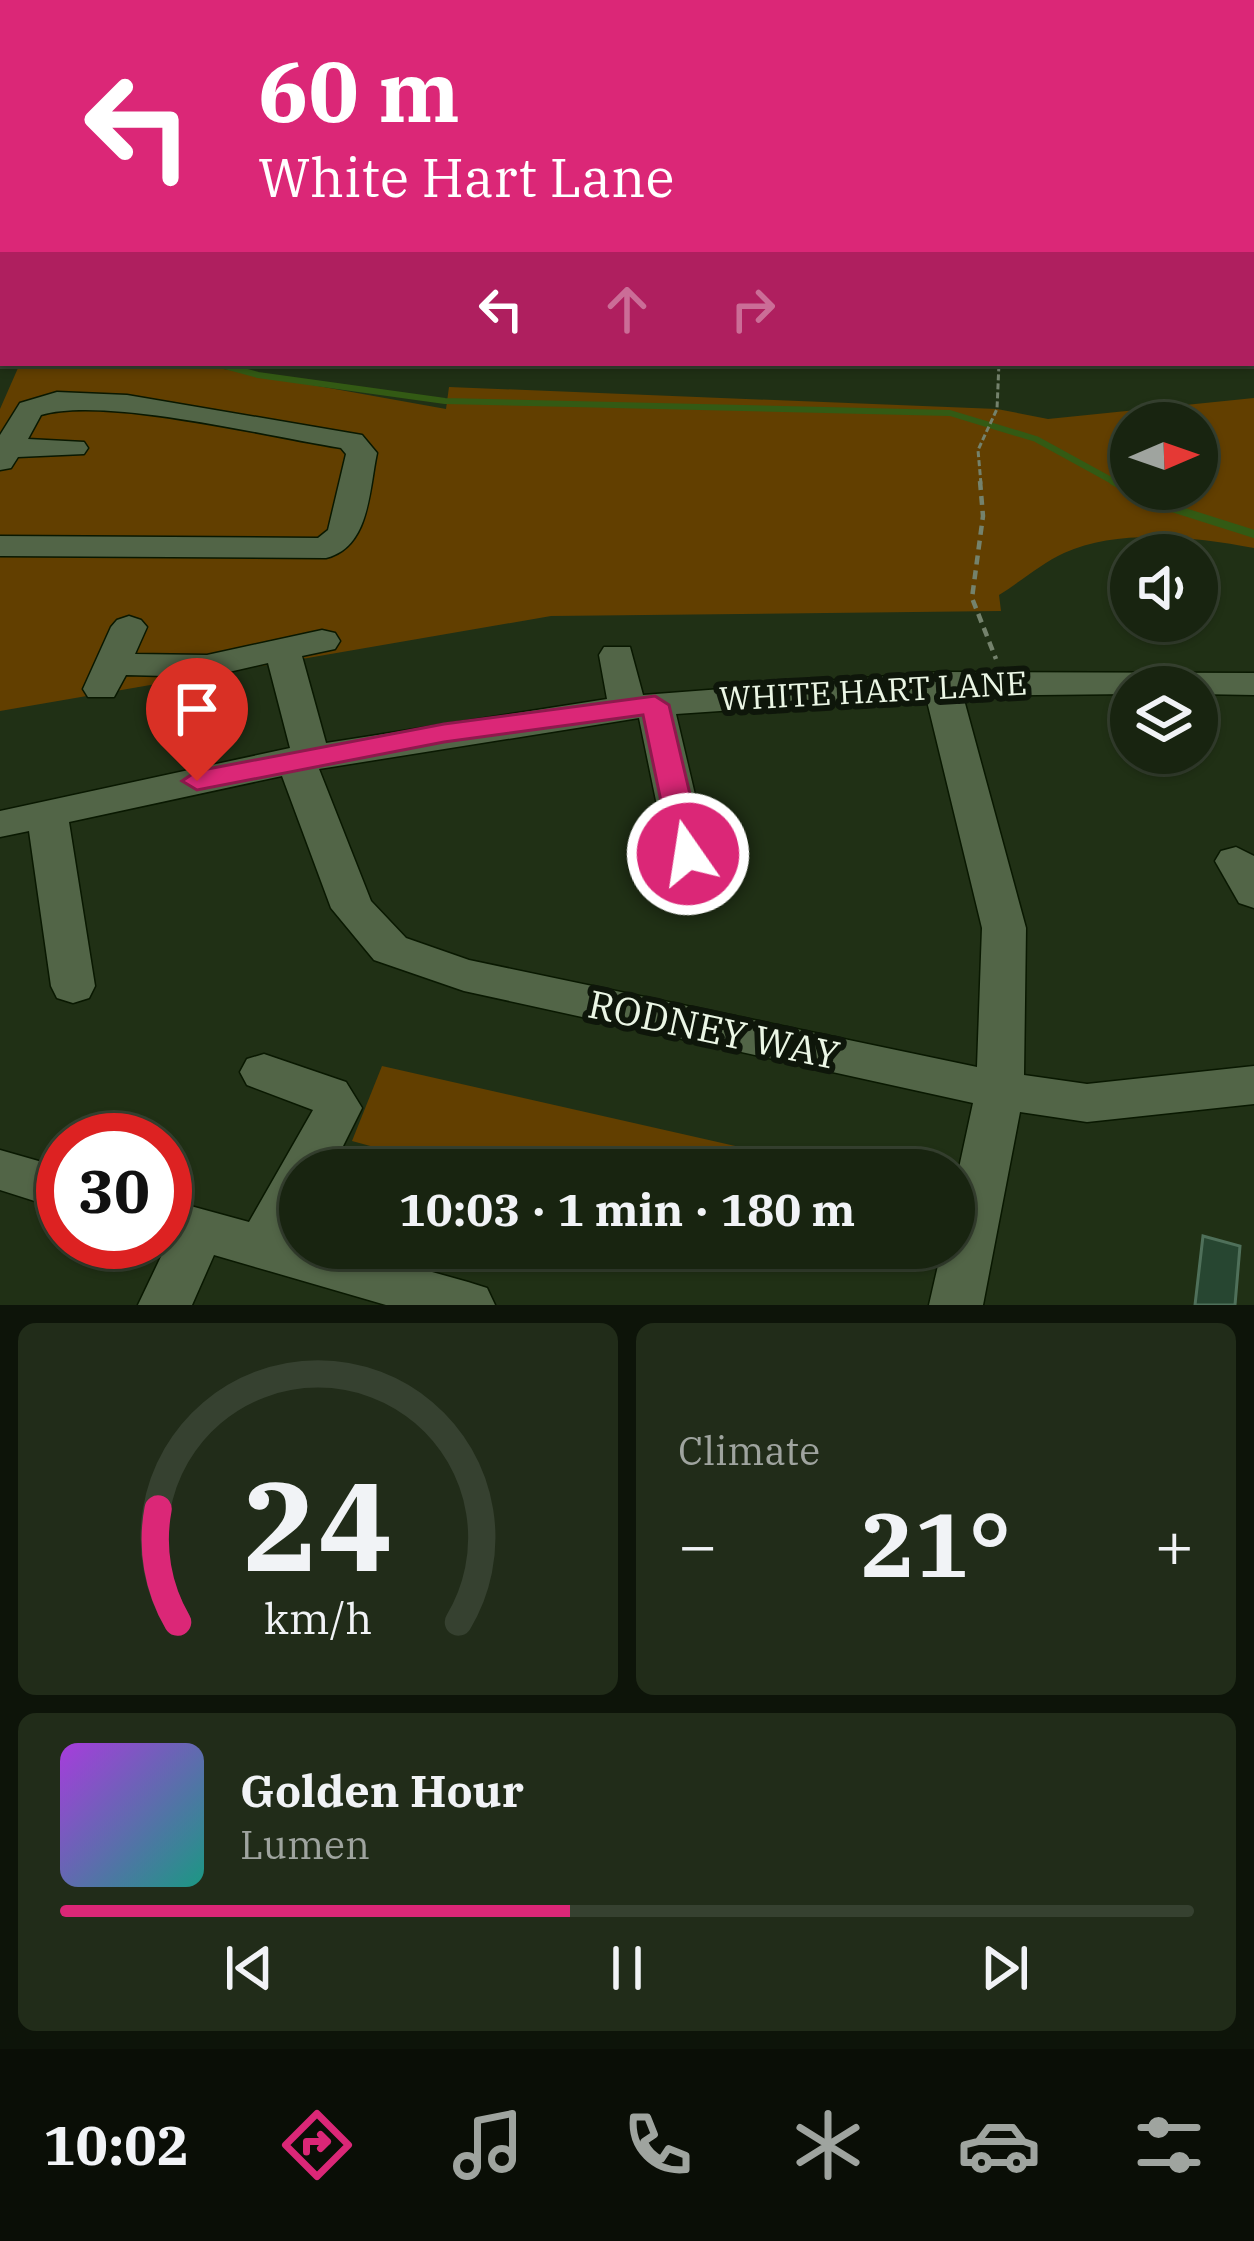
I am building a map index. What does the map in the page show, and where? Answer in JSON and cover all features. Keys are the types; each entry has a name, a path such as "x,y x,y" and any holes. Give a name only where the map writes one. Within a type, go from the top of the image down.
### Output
{"street":[{"path":"0,546 326,548 343,534 362,453 359,444 351,441 161,409 69,400 35,405 3,454"},
{"path":"3,454 73,448"},
{"path":"129,627 107,676 207,666 322,641"},
{"name":"RODNEY WAY","path":"281,650 292,673 306,744 304,757 352,908 391,949 464,975 1000,1090 1087,1103 1254,1085"},
{"path":"617,655 641,707 688,854"},
{"name":"WHITE HART LANE","path":"0,824 304,757 641,707 941,683 1254,684"},
{"path":"941,683 1004,928 1000,1090 956,1305"},
{"path":"47,814 73,986"},
{"path":"263,1072 328,1095 335,1102 334,1123 319,1149"},
{"path":"0,1170 36,1181"},
{"path":"261,1248 279,1217"},
{"path":"192,1229 468,1305"},
{"path":"165,1305 173,1269"}],"path":[{"path":"999,366 996,414 978,449 983,516 973,598 1004,681"}],"shaded area":[{"path":"0,366 207,366 446,409 449,387 997,409 1048,419 1110,413 1110,510 1218,510 1215,402 1254,398 1254,548 1218,543 1218,534 1110,534 1110,540 1056,557 999,595 1001,611 551,616 0,711 0,409 18,368"},
{"path":"382,1066 749,1149 381,1149 352,1141"}],"building":[{"path":"1203,1236 1240,1246 1235,1305 1195,1305"}],"waterway":[{"path":"225,366 258,375 445,401 950,413 1036,439 1110,480"},
{"path":"1178,510 1254,534"}],"route":[{"path":"197,781 444,733 655,705 688,854"}]}
